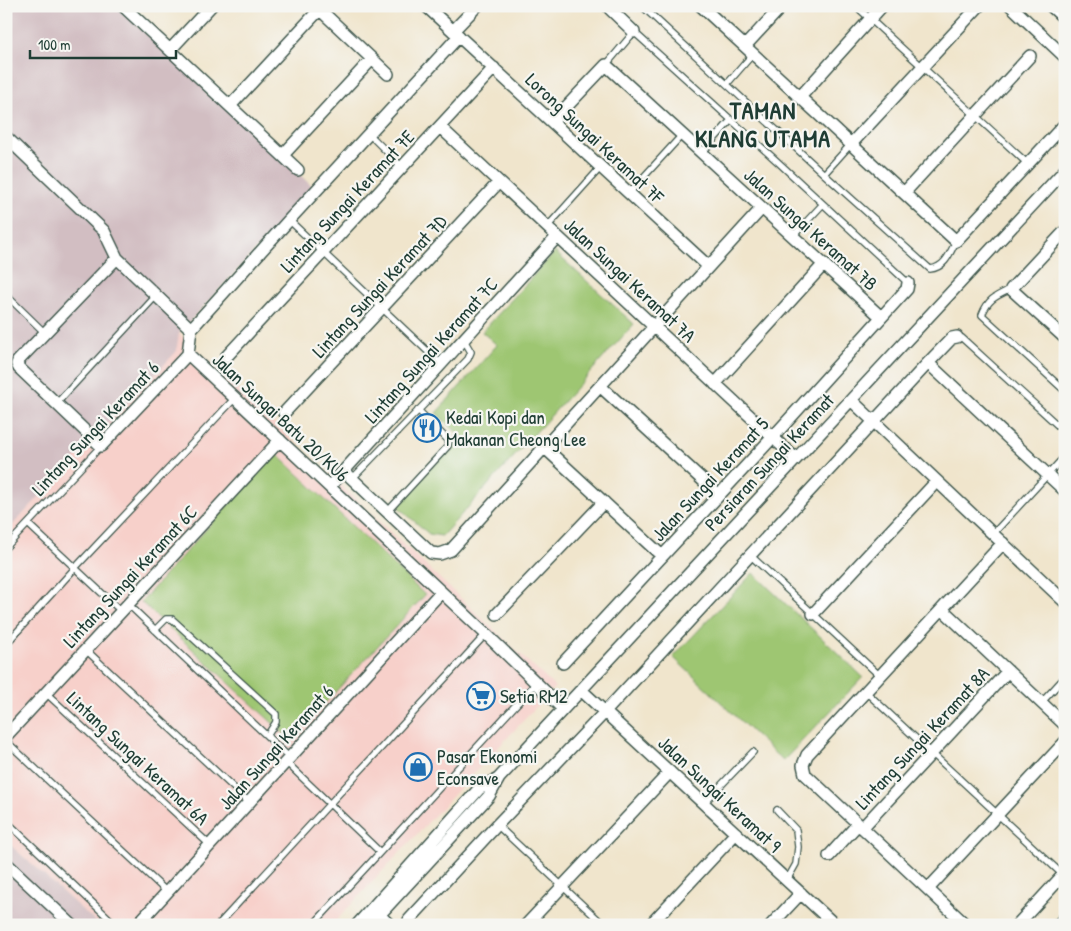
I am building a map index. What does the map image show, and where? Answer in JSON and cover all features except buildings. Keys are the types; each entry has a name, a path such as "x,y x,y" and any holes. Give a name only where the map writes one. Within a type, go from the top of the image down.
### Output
{"street":[{"path":"123,6 298,170"},
{"path":"170,50 211,6"},
{"name":"Lorong Sungai Keramat 7F","path":"426,6 708,266"},
{"path":"6,137 104,231 116,258 191,329 368,134 456,34 477,6"},
{"path":"701,6 956,241 1065,124"},
{"path":"749,50 782,6"},
{"path":"800,97 882,6"},
{"path":"851,144 979,6"},
{"path":"1011,6 1065,57"},
{"path":"1051,6 1065,19"},
{"path":"230,106 318,8 388,74"},
{"path":"610,9 634,32"},
{"path":"904,193 1030,56"},
{"path":"283,155 372,59"},
{"path":"552,122 606,65"},
{"name":"Jalan Sungai Keramat 7B","path":"606,65 882,317"},
{"name":"Lintang Sungai Keramat 7E","path":"226,357 494,68"},
{"name":"Jalan Sungai Keramat 7A","path":"440,127 796,459"},
{"name":"Persiaran Sungai Keramat","path":"357,925 376,912 489,796 499,778 1065,170"},
{"name":"Lintang Sungai Keramat 7D","path":"284,413 499,182"},
{"path":"348,475 431,553 440,554 452,550 762,208"},
{"path":"1064,337 1011,289 1065,230"},
{"name":"Lintang Sungai Keramat 7C","path":"330,486 348,475 441,364 557,237"},
{"path":"101,446 17,364 116,258"},
{"path":"715,384 824,264"},
{"name":"Jalan Sungai Keramat 5","path":"563,663 882,317 907,289 908,283"},
{"name":"Jalan Sungai Batu 20/KU6","path":"191,329 188,354 330,486 563,709"},
{"path":"409,920 605,712 928,363 952,338 957,337"},
{"name":"Lintang Sungai Keramat 6","path":"101,446 188,354"},
{"path":"928,363 1065,490"},
{"path":"600,386 719,495"},
{"path":"851,400 1065,602"},
{"name":"Lintang Sungai Keramat 6C","path":"6,736 280,440"},
{"path":"544,447 662,556"},
{"path":"813,614 937,481"},
{"path":"496,614 604,502"},
{"path":"966,925 805,774 802,764 807,755 1003,543"},
{"name":"Jalan Sungai Keramat 6","path":"137,925 441,592"},
{"path":"942,609 1065,725"},
{"name":"Lintang Sungai Keramat 8A","path":"829,856 932,753 1008,671"},
{"name":"Jalan Sungai Keramat 9","path":"581,690 835,925"},
{"path":"928,889 1065,742"},
{"path":"526,925 670,772"},
{"path":"650,925 736,834"},
{"path":"6,864 72,925"},
{"path":"1017,925 1064,874"},
{"path":"771,925 801,893"},
{"path":"376,912 390,925"},
{"name":"Persiaran Sungai Keramat","path":"370,925 376,912"},
{"path":"1058,925 1065,918"}],"lane":[{"path":"642,6 930,269 935,269 946,260 956,241"},
{"path":"856,6 1028,164"},
{"path":"606,65 634,32 908,283"},
{"path":"727,84 749,50"},
{"path":"702,153 731,120"},
{"path":"368,134 402,167"},
{"path":"629,194 682,135"},
{"path":"824,174 851,144"},
{"path":"547,227 601,167"},
{"path":"793,236 823,204"},
{"path":"289,220 441,364"},
{"path":"1011,289 994,297 987,303 982,315 1064,390"},
{"path":"6,295 45,333"},
{"path":"56,404 156,296"},
{"path":"957,337 962,338 1065,432"},
{"path":"348,475 418,410 468,359 471,352 464,340"},
{"path":"6,644 235,398"},
{"path":"387,512 448,446 449,441 418,410"},
{"name":"Lintang Sungai Keramat 6","path":"6,547 101,446"},
{"path":"993,534 1065,456"},
{"path":"28,524 75,568 155,630 267,736 330,804 380,852"},
{"path":"750,555 880,676"},
{"path":"155,630 166,619 172,619 276,714 276,722 267,736"},
{"path":"218,925 486,634"},
{"path":"86,650 249,802"},
{"path":"1041,703 1065,677"},
{"path":"313,925 536,683"},
{"path":"866,692 1064,874"},
{"name":"Lintang Sungai Keramat 6A","path":"46,693 210,845"},
{"path":"6,742 167,892"},
{"path":"704,803 753,752"},
{"path":"777,810 796,830 798,847 796,864 786,880"},
{"path":"6,821 116,925"},
{"path":"497,825 604,925"}],"shaded area":[{"path":"6,6 117,6 313,187 179,333 176,352 6,532"},
{"path":"179,333 555,687 332,925 99,925 6,841 6,532 175,352"},
{"path":"6,841 99,925 6,925"}],"green space":[{"path":"555,252 634,324 442,536 429,534 396,505 460,435 436,413 497,345 482,332"},
{"path":"275,452 425,595 291,740 141,602"},
{"path":"753,573 863,677 783,761 673,657"}],"place":[{"name":"Kedai Kopi dan Makanan Cheong Lee","path":"427,428"},
{"name":"Setia RM2","path":"481,696"},
{"name":"Pasar Ekonomi Econsave","path":"418,767"}],"district":[{"name":"TAMAN KLANG UTAMA","path":"763,125"}]}
